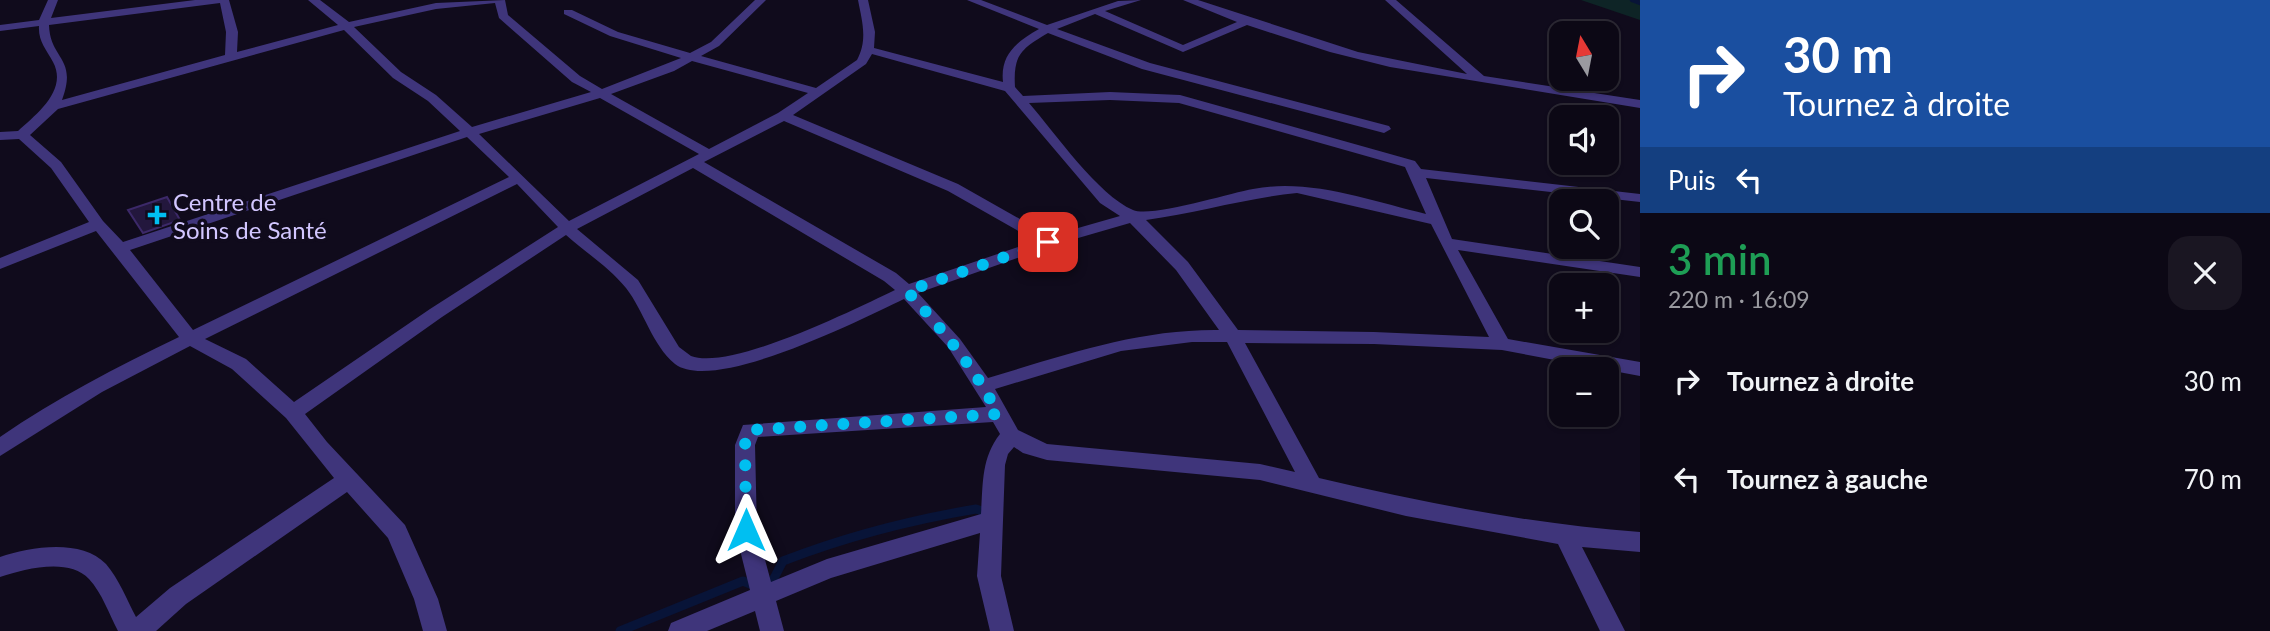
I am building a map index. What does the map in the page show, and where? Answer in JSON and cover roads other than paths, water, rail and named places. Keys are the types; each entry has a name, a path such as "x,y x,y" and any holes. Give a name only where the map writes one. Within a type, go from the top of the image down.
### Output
{"street":[{"path":"0,136 22,135 53,106 63,81 54,50 44,38 44,20 53,0"},
{"path":"0,27 222,0 232,32 231,55"},
{"path":"313,0 346,25 397,75 432,98 519,178 567,228 632,284 673,351 684,361 695,365 727,363 817,333 907,291 1048,242 1133,217 1199,208 1254,193 1297,189 1436,221"},
{"path":"53,106 346,25 436,6 498,0 503,16 576,79 890,277 907,291 943,330 984,386 1011,435 1030,447 1047,452 1260,472 1406,507 1565,536 1640,542"},
{"path":"120,248 467,132 599,94 691,58 715,44 761,0"},
{"path":"293,414 436,313 567,228 783,116 862,62 870,50 871,37 863,0"},
{"path":"973,0 1146,66 1384,129"},
{"path":"1136,0 1048,29 1021,44 1013,52 1007,65 1014,94 1105,200 1133,217 1154,235 1182,266 1233,337 1312,484"},
{"path":"1188,0 1245,22 1356,56 1640,104"},
{"path":"1390,0 1480,79"},
{"path":"568,12 614,34 818,92"},
{"path":"1098,12 1183,48 1245,22"},
{"path":"870,50 1014,94 1180,99 1405,162 1413,167 1446,243 1502,344"},
{"path":"783,116 975,197 1007,214 1048,242"},
{"path":"22,135 56,166 98,225 120,248 190,339 239,364 293,414 397,532 426,599 435,631"},
{"path":"1416,173 1640,198"},
{"path":"0,448 84,396 190,339 416,226 519,178"},
{"path":"0,264 98,225"},
{"path":"1446,243 1640,272"},
{"path":"984,386 1121,345 1186,337 1374,338 1502,344 1640,369"},
{"path":"772,631 746,530 745,444 750,430 998,414"},
{"path":"1002,631 989,576 995,465 998,452 1011,435"},
{"path":"138,631 178,596 349,479"},
{"path":"680,631 760,587 993,520"},
{"path":"1565,536 1613,631"},
{"path":"0,567 43,557 74,560 96,569 131,631"}],"waterway":[{"path":"1632,0 1640,3"},
{"path":"766,584 772,582 783,561 854,537 927,518 976,509 982,511 986,517"},
{"path":"620,631 743,581 755,586"}],"place":[{"name":"Centre de Soins de Santé","path":"157,215"}]}
